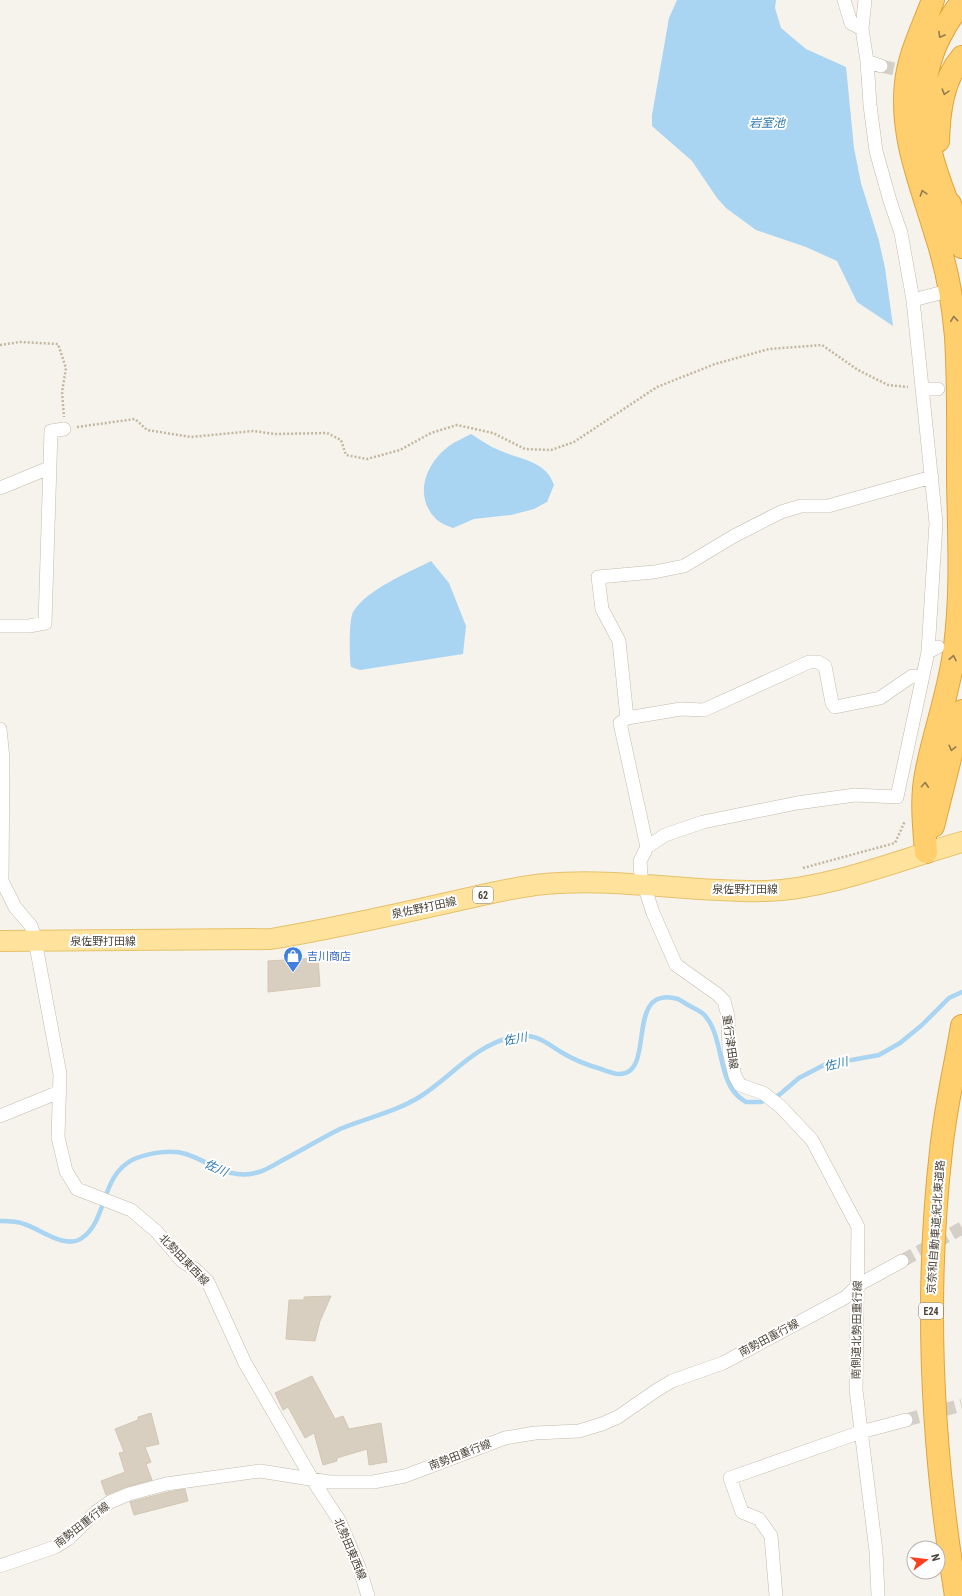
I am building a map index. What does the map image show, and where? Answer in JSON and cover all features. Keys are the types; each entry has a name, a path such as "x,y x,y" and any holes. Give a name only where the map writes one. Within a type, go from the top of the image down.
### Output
{"highway":[{"path":"926,852 923,813 926,775 947,691 955,647 959,596 956,338 952,302 945,265 907,141 904,110 906,81 911,55 933,0"},
{"path":"921,33 943,0"},
{"path":"954,218 932,163 924,109 924,83 930,56 948,22 962,2"},
{"path":"962,57 946,87 938,114 938,144 944,179 962,247"},
{"path":"926,852 962,711"},
{"name":"京奈和自動車道;紀北東道路","path":"956,1596 937,1456 932,1372 931,1292 934,1222 941,1150 962,1026"}],"main road":[{"name":"泉佐野打田線","path":"0,941 271,939 314,932 542,884 587,881 642,886 768,891 806,886 850,876 962,842"}],"street":[{"path":"844,0 851,23 862,29"},
{"path":"642,886 640,861 647,847 665,835 703,822 797,803 855,795 897,797 922,677 933,649 936,523 913,300 901,233 876,151 870,105 868,61 862,29 865,0"},
{"path":"868,61 881,66"},
{"path":"913,300 940,293"},
{"path":"923,389 938,389"},
{"path":"0,626 29,626 45,623 51,431 64,429"},
{"path":"0,488 49,468"},
{"path":"627,718 619,641 602,609 598,577 654,572 684,566 734,536 781,512 801,506 828,506 932,477"},
{"path":"647,847 621,735 620,723 627,718 681,710 704,710 808,662 818,662 824,666 832,703 836,707 880,698 912,676 922,677"},
{"name":"北勢田東西線","path":"0,729 2,759 2,881 15,907 31,926 35,941 60,1074 58,1137 66,1171 77,1188 131,1210 156,1230 182,1261 196,1270 208,1282 245,1363 312,1479 339,1520 359,1567 368,1596"},
{"name":"重行津田線","path":"642,886 676,965 717,994 724,1001 728,1016 730,1051 735,1076 740,1085 763,1093 780,1106 812,1140 858,1227"},
{"path":"0,1116 59,1092"},
{"name":"南側道北勢田重行線","path":"858,1227 856,1390 876,1551 878,1596"},
{"name":"南勢田重行線","path":"0,1566 55,1547 68,1539 96,1512 110,1502 129,1494 166,1484 260,1470 312,1479 360,1483 387,1480 405,1476 505,1438 535,1433 579,1432 618,1417 672,1381 723,1363 846,1297 858,1285 902,1261"},
{"path":"776,1596 771,1536 759,1519 742,1512 730,1478 861,1432 906,1420"}],"path":[{"path":"0,345 20,342 58,344 66,368 62,392 64,429 135,419 147,430 191,437 253,431 275,434 327,433 341,440 346,455 367,458 400,450 431,433 457,425 493,433 525,449 552,450 574,442 657,387 708,367 769,349 822,345 858,370 888,385 923,389"}],"water":[{"name":"岩室池","path":"677,0 776,0 775,8 781,28 806,49 846,67 854,148 861,183 879,241 885,268 893,326 857,302 837,261 806,247 756,230 726,208 717,198 692,161 652,126 652,115 669,18"},
{"path":"471,434 493,448 532,462 545,471 554,485 547,502 534,509 511,515 474,519 453,528 437,520 425,501 425,481 428,471 441,453 449,446"},
{"path":"431,561 449,583 466,626 463,654 360,670 351,667 351,622 353,612 359,604 389,582"}],"building":[{"name":"吉川商店","path":"318,958 320,986 268,992 268,961"},
{"path":"331,1296 320,1321 315,1341 286,1339 289,1300 304,1300 304,1297"},
{"path":"312,1376 335,1419 343,1416 349,1429 381,1423 387,1462 369,1465 367,1449 337,1458 337,1461 323,1465 314,1433 305,1438 288,1407 283,1410 275,1393"},
{"path":"151,1413 159,1444 145,1447 151,1462 146,1464 152,1480 126,1487 106,1495 101,1481 125,1472 119,1453 124,1452 115,1429 138,1420 138,1417"},
{"path":"185,1489 188,1501 134,1515 130,1502"}],"waterway":[{"name":"佐川","path":"0,1221 21,1223 61,1240 68,1242 75,1241 82,1238 90,1230 96,1220 109,1186 115,1176 123,1166 134,1159 153,1153 174,1152 186,1154 230,1173 248,1174 259,1172 340,1129 391,1111 411,1102 432,1088 475,1054 499,1041 513,1037 527,1036 539,1039 581,1062 615,1074 620,1074 631,1070 637,1060 645,1016 651,1004 661,998 678,999 705,1015 715,1033 725,1072 732,1089 746,1102 761,1102 779,1095 799,1078 824,1065 879,1055 900,1043 922,1025 949,998 962,992"}],"tunnel":[{"path":"881,66 913,73"},
{"path":"902,1261 962,1228"},
{"path":"906,1420 962,1405"}],"place":[{"name":"吉川商店","path":"293,973"}]}
